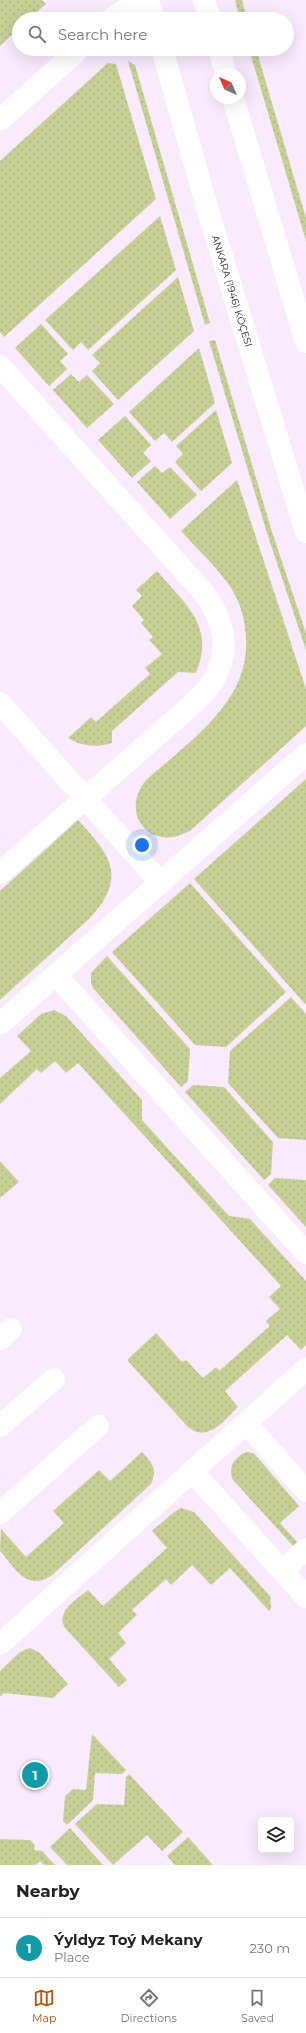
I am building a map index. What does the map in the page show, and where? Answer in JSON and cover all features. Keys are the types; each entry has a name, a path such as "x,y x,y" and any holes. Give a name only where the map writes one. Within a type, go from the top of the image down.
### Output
{"main road":[{"path":"122,12 138,0"},
{"path":"148,0 151,12"},
{"path":"204,0 208,12"},
{"path":"0,120 71,56"},
{"name":"ANKARA (1946) KÖÇESI","path":"164,56 229,282 306,532"},
{"path":"221,56 224,68"},
{"path":"235,104 306,342"},
{"path":"0,366 204,593 220,622 223,639 223,656 209,687 122,767 84,798 0,873"},
{"path":"0,703 160,882"},
{"path":"0,1024 306,754"},
{"path":"56,975 306,1253"},
{"path":"0,1644 246,1423 304,1376"},
{"path":"0,1426 54,1379"},
{"path":"246,1423 306,1490"},
{"path":"0,1513 98,1426"},
{"path":"192,1471 306,1597"},
{"path":"282,1571 306,1548"}],"green space":[{"path":"0,0 42,0 46,4 37,12 12,12 12,35 0,46"},
{"path":"235,0 242,0 245,12 238,12"},
{"path":"251,56 258,56 306,218 306,241"},
{"path":"128,61 135,65 210,323 205,325"},
{"path":"108,63 116,64 156,199 4,337 0,332 0,161"},
{"path":"160,216 176,270 88,350 81,342 73,350 45,320"},
{"path":"178,277 194,331 118,400 92,371 100,363 92,355"},
{"path":"41,324 68,354 60,361 67,369 49,386 15,348"},
{"path":"215,340 272,532 306,633 306,650 267,533 209,341"},
{"path":"199,348 215,403 172,442 164,433 155,441 129,412"},
{"path":"71,374 79,382 87,375 114,404 87,428 53,390"},
{"path":"216,410 232,463 201,491 175,462 183,454 176,446"},
{"path":"125,416 151,445 143,453 151,461 132,478 98,440"},
{"path":"155,466 162,473 170,467 197,495 170,519 137,482"},
{"path":"237,480 306,689 306,726 191,830 177,836 164,837 152,834 143,827 138,818 136,806 138,793 146,780 182,749 217,715 231,696 241,676 246,653 245,628 239,603 226,581 216,568 181,531"},
{"path":"157,571 187,605 200,629 202,642 201,656 196,673 178,672 112,731 112,743 95,746 73,741 68,738 91,717 96,722 150,674 145,668 162,654 149,640 153,637 141,623 144,620 132,606 142,596 136,590"},
{"path":"306,779 306,1005 194,879"},
{"path":"78,820 99,844 106,855 110,866 111,878 109,890 102,903 90,918 0,1000 0,891"},
{"path":"190,883 286,992 226,1047 195,1045 112,952"},
{"path":"107,956 190,1049 188,1081 181,1087 93,988 91,983 91,973"},
{"path":"291,997 306,1014 306,1140 278,1138 228,1083 230,1051"},
{"path":"54,1010 66,1016 142,1100 142,1120 229,1216 250,1219 306,1281 306,1345 301,1350 287,1335 225,1391 238,1407 221,1424 208,1432 201,1433 194,1431 187,1426 127,1360 156,1333 182,1362 186,1360 203,1378 216,1367 219,1371 270,1326 266,1321 280,1309 269,1297 281,1286 78,1063 66,1073 55,1061 41,1073 37,1069 0,1104 0,1078 31,1051 17,1036 41,1014"},
{"path":"193,1085 224,1087 273,1142 271,1174 264,1180 185,1092"},
{"path":"0,1161 19,1182 0,1198"},
{"path":"275,1178 306,1180 306,1227 268,1185"},
{"path":"142,1452 153,1466 154,1474 151,1484 51,1576 35,1581 28,1579 17,1571 0,1551 1,1529 26,1557 64,1523 53,1511 99,1470 110,1481"},
{"path":"247,1452 253,1453 258,1458 299,1506 280,1523 300,1545 294,1547 233,1480 231,1471 233,1463 239,1456"},
{"path":"181,1508 194,1512 270,1596 271,1609 269,1611 230,1568 211,1585 192,1565 171,1585 166,1579 132,1610 137,1615 118,1633 126,1643 109,1659 127,1680 119,1687 65,1628 63,1617 65,1611 73,1602 88,1590 103,1606 167,1548 152,1531 174,1512"},
{"path":"30,1648 40,1653 68,1684 53,1698 4,1693 0,1697 0,1671 20,1652"},
{"path":"92,1734 126,1770 122,1774 95,1773 93,1800 67,1825 63,1821 65,1796 73,1789 86,1790"},
{"path":"129,1774 183,1832 162,1851 147,1835 113,1865 75,1824 97,1804 124,1805 126,1777"},
{"path":"70,1828 103,1865 67,1865 50,1847"},
{"path":"188,1837 213,1865 175,1865 167,1856"},
{"path":"0,1839 30,1840 35,1845 34,1850 42,1851 55,1865 44,1865 40,1861 35,1865 0,1865"}],"place":[{"name":"Ýyldyz Toý Mekany","path":"35,1775"}]}
